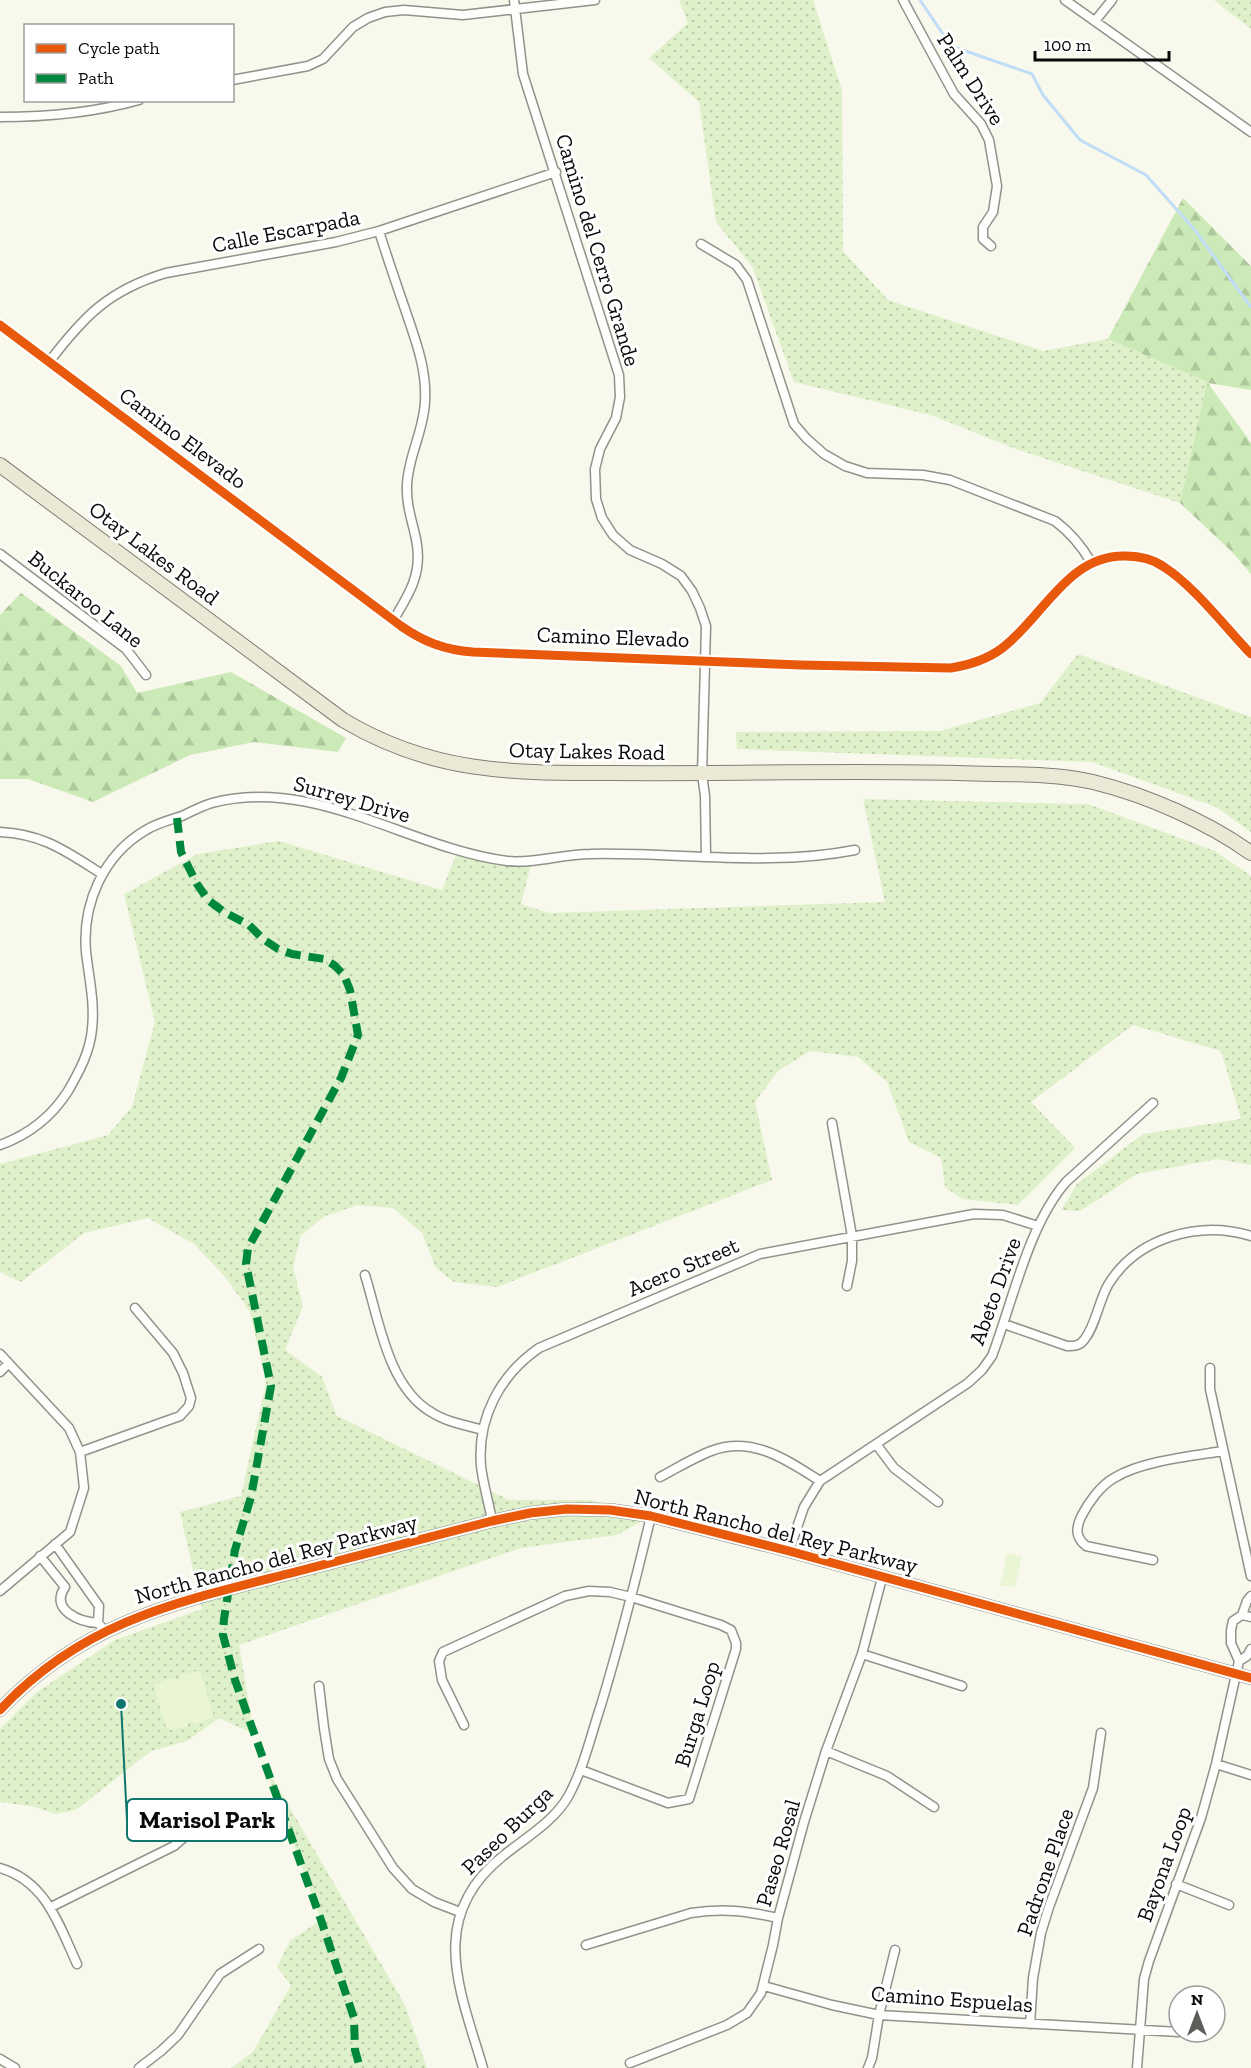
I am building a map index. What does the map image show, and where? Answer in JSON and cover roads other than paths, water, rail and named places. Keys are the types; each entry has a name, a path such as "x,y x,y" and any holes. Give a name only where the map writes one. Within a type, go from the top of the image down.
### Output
{"main road":[{"name":"Otay Lakes Road","path":"0,465 343,720 390,745 443,762 483,769 593,773 924,772 1047,776 1091,782 1141,796 1168,807 1241,845 1251,853"}],"street":[{"name":"Camino del Cerro Grande","path":"514,0 523,74 619,375 620,397 616,418 600,449 595,469 594,489 599,509 613,535 630,550 662,564 681,576 697,600 704,617 706,660 702,774 705,796 706,856"},
{"path":"234,80 308,66 322,60 353,27 385,12 404,10 463,15 595,0"},
{"name":"Palm Drive","path":"903,0 954,94 981,124 989,140 997,186 993,212 983,227 983,239 991,246"},
{"path":"1065,0 1251,132"},
{"path":"1095,21 1112,0"},
{"path":"0,117 75,114 130,102"},
{"name":"Calle Escarpada","path":"49,362 75,328 89,315 114,296 150,278 336,242 379,231 555,172"},
{"path":"379,231 412,331 423,368 425,384 424,419 412,455 407,484 409,515 416,538 417,565 414,586 394,619"},
{"path":"701,244 736,265 747,280 794,424 814,446 834,460 856,470 877,474 923,475 950,480 1055,521 1067,529 1080,544 1090,562"},
{"name":"Camino Elevado","path":"0,326 394,619 425,641 456,651 922,668 961,666 982,660 1006,645 1072,575 1090,562 1109,557 1129,556 1147,559 1164,566 1184,582 1251,654"},
{"name":"Buckaroo Lane","path":"0,554 126,649 146,675"},
{"name":"Surrey Drive","path":"0,1145 30,1131 55,1108 78,1073 86,1054 92,1030 92,1003 86,952 86,922 92,897 102,874 123,848 149,827 211,803 251,797 299,800 459,850 510,861 590,854 789,858 855,850"},
{"path":"0,832 31,836 52,843 102,874"},
{"name":"Abeto Drive","path":"789,1551 804,1507 820,1481 968,1383 982,1370 992,1356 1038,1226 1049,1205 1066,1182 1153,1103"},
{"path":"832,1123 852,1236 852,1261 847,1286"},
{"name":"Acero Street","path":"492,1521 481,1466 483,1430 493,1401 509,1373 528,1355 550,1342 760,1254 974,1214 1003,1215 1038,1226"},
{"path":"1004,1324 1068,1346 1077,1346 1085,1339 1100,1300 1110,1282 1128,1263 1153,1244 1174,1235 1194,1231 1218,1230 1251,1236"},
{"path":"365,1275 394,1371 403,1387 414,1400 431,1413 451,1422 483,1430"},
{"path":"80,1452 180,1416 189,1406 191,1398 183,1373 173,1353 135,1308"},
{"path":"0,1354 69,1428 80,1452 84,1488 70,1532 0,1590"},
{"path":"0,1372 8,1364"},
{"path":"1210,1368 1210,1389 1251,1576"},
{"path":"876,1444 894,1468 938,1502"},
{"path":"660,1477 713,1450 742,1446 759,1448 779,1456 820,1481"},
{"path":"1153,1560 1086,1546 1079,1539 1077,1530 1085,1509 1103,1486 1121,1474 1167,1461 1223,1451"},
{"name":"North Rancho del Rey Parkway","path":"0,1710 45,1670 101,1627 175,1603 492,1521 530,1513 567,1509 610,1510 651,1516 789,1551 1251,1678"},
{"name":"Paseo Burga","path":"483,2068 456,1971 454,1942 460,1912 471,1889 486,1869 556,1813 568,1797 581,1770 631,1597 651,1516"},
{"path":"55,1544 79,1576 99,1606 101,1627 81,1621 69,1614 63,1607 61,1598 65,1587 79,1576"},
{"path":"40,1556 65,1587"},
{"name":"Paseo Rosal","path":"630,2063 733,2022 753,2007 764,1986 778,1918 804,1822 826,1752 862,1654 882,1578"},
{"path":"464,1725 442,1680 439,1661 443,1652 572,1593 599,1591 631,1597"},
{"path":"1251,1596 1247,1601 1247,1616 1233,1621 1230,1630 1231,1643 1239,1661 1247,1656 1251,1649"},
{"name":"Burga Loop","path":"581,1770 668,1803 689,1799 736,1649 731,1630 721,1625 631,1597"},
{"path":"862,1654 962,1686"},
{"name":"Bayona Loop","path":"1137,2068 1144,1979 1201,1818 1216,1764 1239,1661"},
{"path":"319,1686 329,1759 337,1779 393,1868 412,1889 434,1902 460,1912"},
{"name":"Padrone Place","path":"1030,2024 1033,1977 1041,1933 1093,1788 1101,1733"},
{"path":"826,1752 887,1776 934,1807"},
{"path":"1216,1764 1251,1775"},
{"path":"51,1907 174,1846 197,1826"},
{"path":"0,1868 15,1873 32,1885 51,1907 77,1964"},
{"path":"1176,1884 1229,1905"},
{"path":"586,1945 704,1911 742,1910 778,1918"},
{"path":"139,2068 161,2052 178,2035 220,1974 259,1949"},
{"path":"868,2068 895,1950"},
{"name":"Camino Espuelas","path":"764,1986 879,2015 1167,2031"},
{"path":"0,2059 15,2068"}],"waterway":[{"path":"920,0 951,46 1032,74 1043,95 1080,140 1146,175 1194,229 1251,307"}],"place":[{"name":"Marisol Park","path":"121,1704"}]}
